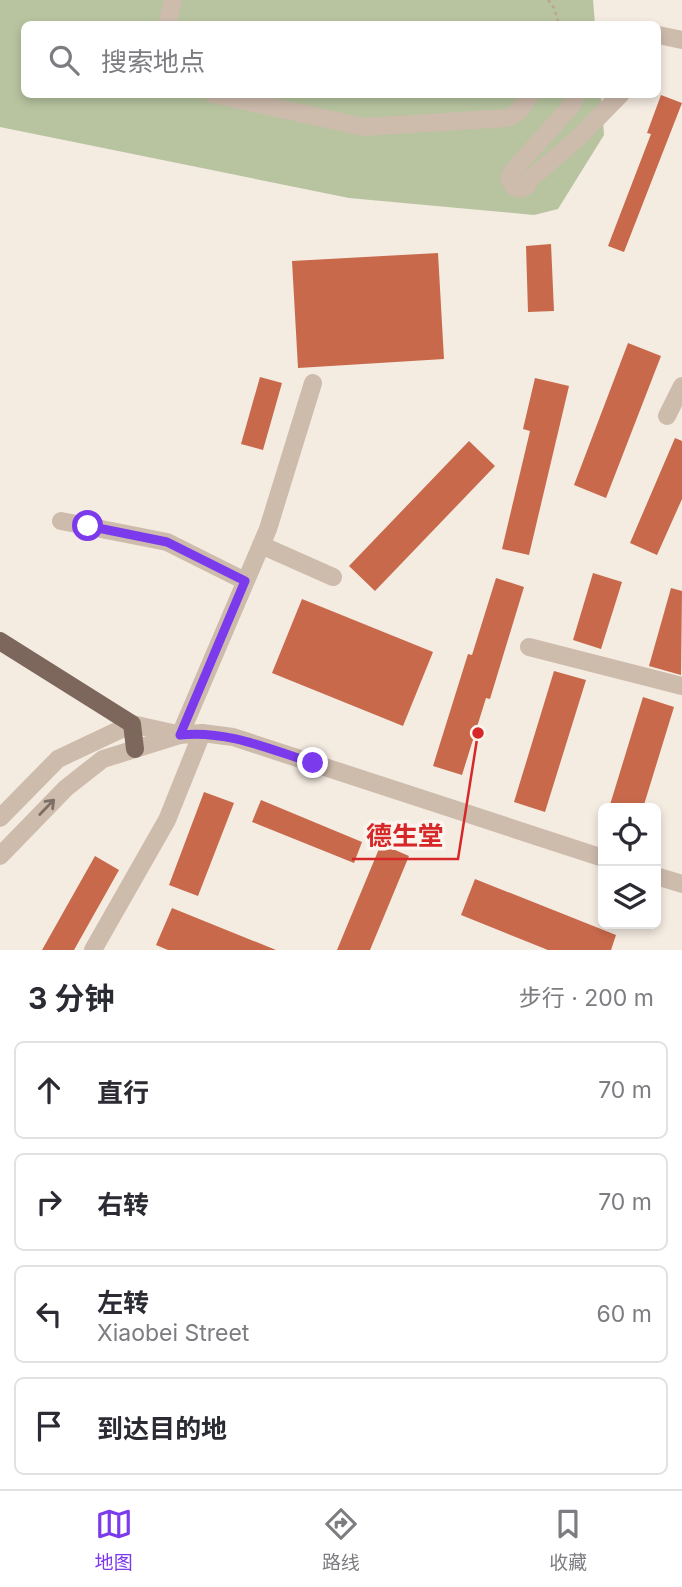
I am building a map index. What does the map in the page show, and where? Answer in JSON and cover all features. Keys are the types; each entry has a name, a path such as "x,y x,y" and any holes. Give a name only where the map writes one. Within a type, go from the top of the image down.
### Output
{"main road":[{"path":"0,641 132,724 135,749"}],"street":[{"path":"168,21 173,2"},
{"path":"661,36 682,40"},
{"path":"231,98 364,127 507,118 518,113 528,98"},
{"path":"575,98 572,106 511,173 509,179 514,187 520,189 527,186 529,180 577,139 617,98"},
{"path":"180,735 268,529 313,383"},
{"path":"667,416 682,386"},
{"path":"61,521 167,542 245,581"},
{"path":"261,545 333,577"},
{"path":"529,647 682,686"},
{"path":"0,818 58,759 132,724 180,735"},
{"path":"93,950 167,820 202,733"},
{"path":"0,856 66,788 103,759 180,735 202,733 233,737 598,856"},
{"path":"661,878 682,884"}],"path":[{"path":"548,0 558,21"}],"green space":[{"path":"0,0 593,0 595,21 21,21 21,98 601,98 604,135 558,209 534,215 349,198 0,127"}],"building":[{"path":"661,95 682,103 624,252 608,246 651,134 647,133"},
{"path":"551,244 554,311 528,312 526,246"},
{"path":"438,253 444,359 298,368 292,261"},
{"path":"628,343 661,356 606,498 574,485"},
{"path":"260,377 282,383 263,450 241,444"},
{"path":"535,378 569,386 529,555 502,549 530,431 523,429"},
{"path":"675,438 682,441 682,499 657,555 630,543"},
{"path":"469,441 495,466 375,591 349,566"},
{"path":"593,573 622,582 601,649 573,640"},
{"path":"496,578 524,587 490,699 486,698 462,775 433,766 468,654 472,655"},
{"path":"671,588 682,591 681,675 649,666"},
{"path":"302,599 433,652 403,726 272,673"},
{"path":"554,671 586,680 545,812 514,802"},
{"path":"643,697 674,707 645,803 611,803"},
{"path":"204,792 234,803 198,896 169,885"},
{"path":"261,800 362,842 354,863 252,822"},
{"path":"381,844 409,856 370,950 337,950"},
{"path":"95,856 119,870 74,950 42,950"},
{"path":"475,879 616,935 611,950 548,950 461,915"},
{"path":"172,908 276,950 168,950 156,945"}],"place":[{"name":"德生堂","path":"478,733"}],"route":[{"path":"88,526 167,542 245,581 180,735 202,733 233,737 313,763"}]}
